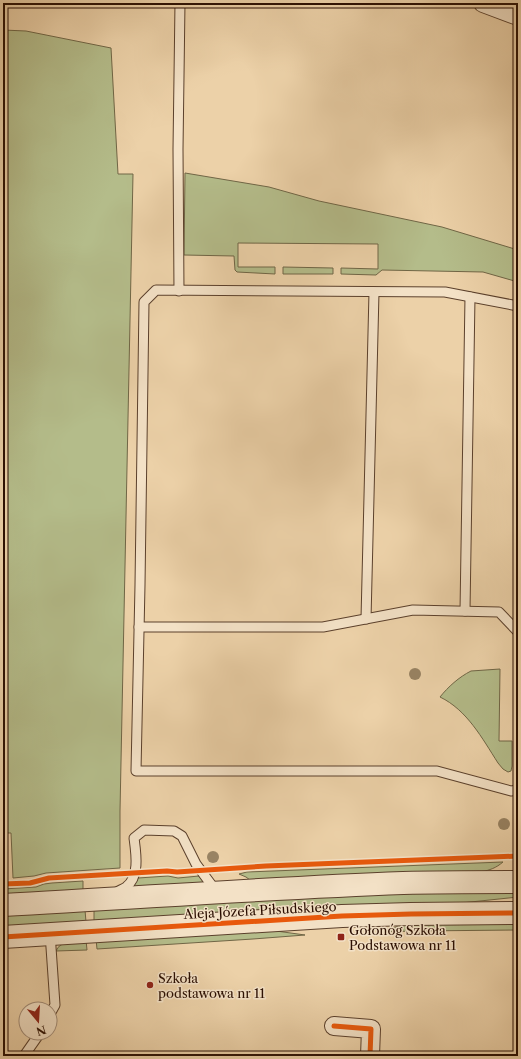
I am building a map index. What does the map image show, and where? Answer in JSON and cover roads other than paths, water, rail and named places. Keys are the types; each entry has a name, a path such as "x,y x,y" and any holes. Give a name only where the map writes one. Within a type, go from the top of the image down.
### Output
{"street":[{"path":"483,3 518,16"},
{"name":"Aleja Józefa Piłsudskiego","path":"3,905 217,892 404,883 518,882"},
{"name":"Aleja Józefa Piłsudskiego","path":"3,937 342,916 518,913"},
{"path":"334,1026 371,1029 370,1056"}],"lane":[{"path":"179,291 178,149 180,3"},
{"path":"518,306 445,292 156,290 144,302 136,771 437,770 511,791 518,790"},
{"path":"366,619 374,292"},
{"path":"465,611 470,297"},
{"path":"139,627 323,628 413,610 499,612 518,632"},
{"path":"102,899 127,887 132,880 136,866 134,838 144,830 174,831 182,836 196,864 217,892"},
{"path":"50,933 55,1001"},
{"path":"24,1056 34,1041"}],"place":[{"name":"Gołonóg Szkoła Podstawowa nr 11","path":"341,937"},
{"name":"Szkoła podstawowa nr 11","path":"150,985"}]}
